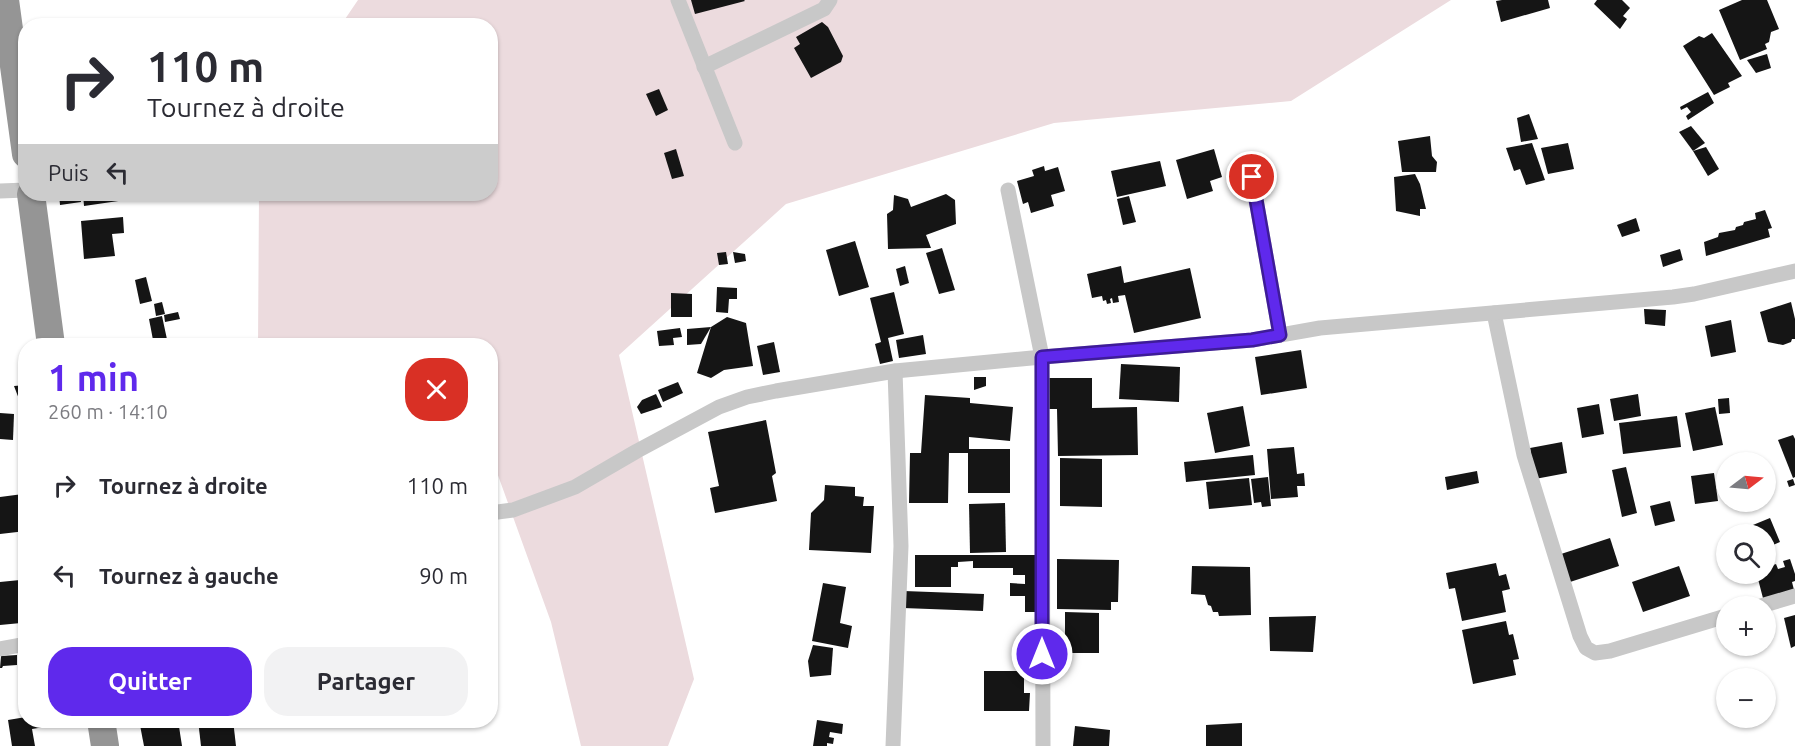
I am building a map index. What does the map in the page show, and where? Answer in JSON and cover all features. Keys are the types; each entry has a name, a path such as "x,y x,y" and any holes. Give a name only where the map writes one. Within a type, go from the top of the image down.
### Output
{"highway":[{"path":"5,0 18,65"},
{"path":"32,201 50,338"},
{"path":"102,728 105,746"}],"street":[{"path":"678,0 735,143"},
{"path":"704,67 824,9 830,0"},
{"path":"1252,177 1280,335"},
{"path":"0,191 18,190"},
{"path":"1008,190 1042,357 1043,746"},
{"path":"498,512 513,510 574,486 719,408 747,397 895,371 1252,340 1320,328 1694,294 1795,272"},
{"path":"1494,313 1524,456 1565,591 1586,648 1595,653 1610,651 1716,619"},
{"path":"893,746 900,546 895,371"},
{"path":"1776,602 1795,596"},
{"path":"0,648 18,645"}],"shaded area":[{"path":"358,0 1451,0 1291,101 1054,123 786,204 619,355 694,679 668,746 581,746 551,622 498,475 498,338 258,338 259,201 498,201 498,18 346,18"}],"building":[{"path":"691,0 744,0 745,1 695,14"},
{"path":"1548,0 1550,8 1501,22 1496,1"},
{"path":"1597,0 1622,0 1630,8 1623,16 1627,19 1620,29 1594,4"},
{"path":"1742,0 1767,0 1779,29 1771,32 1769,42 1765,44 1767,49 1740,60 1719,10"},
{"path":"822,22 828,27 843,56 841,62 811,78 794,48 800,44 796,37"},
{"path":"1712,33 1742,76 1728,83 1730,87 1714,95 1683,46 1699,36 1704,38"},
{"path":"1767,54 1771,68 1756,73 1747,60"},
{"path":"659,89 668,110 656,116 646,94"},
{"path":"1708,92 1714,103 1688,120 1686,116 1691,112 1687,107 1681,110 1680,107"},
{"path":"1529,114 1538,139 1521,142 1517,118"},
{"path":"1691,126 1705,143 1693,151 1679,132"},
{"path":"1430,136 1432,156 1437,162 1436,172 1402,172 1398,141"},
{"path":"1532,143 1545,180 1526,185 1520,169 1514,171 1506,148"},
{"path":"1568,143 1574,169 1548,174 1541,148"},
{"path":"1706,147 1719,169 1708,176 1693,151"},
{"path":"676,149 684,176 672,179 664,153"},
{"path":"1214,149 1222,177 1210,181 1213,191 1187,199 1176,160"},
{"path":"1160,161 1166,186 1117,197 1111,171"},
{"path":"1044,166 1045,171 1058,167 1065,191 1051,195 1054,206 1031,213 1028,202 1023,204 1017,181 1034,176 1032,170"},
{"path":"1415,174 1426,209 1420,209 1420,216 1396,211 1394,177"},
{"path":"946,194 955,200 956,224 926,235 931,248 888,249 887,214 893,210 894,195 908,199 911,207"},
{"path":"1129,196 1136,222 1123,225 1117,199"},
{"path":"60,201 81,201 81,202 60,205"},
{"path":"84,201 118,201 84,206"},
{"path":"1765,210 1772,228 1768,229 1770,237 1706,256 1704,242 1718,237 1719,233 1735,230 1744,222 1756,219 1755,213"},
{"path":"123,217 124,233 112,234 115,256 84,259 81,221"},
{"path":"1636,218 1640,231 1622,237 1617,225"},
{"path":"855,241 869,287 839,296 826,250"},
{"path":"942,248 955,290 939,294 926,253"},
{"path":"1680,249 1683,260 1663,267 1660,255"},
{"path":"726,252 728,264 719,265 717,253"},
{"path":"733,252 745,254 746,261 735,263"},
{"path":"905,266 909,283 900,286 896,269"},
{"path":"1121,266 1124,283 1190,268 1201,318 1134,333 1125,295 1118,296 1119,302 1113,303 1112,298 1111,303 1107,304 1106,300 1103,301 1102,296 1092,298 1087,274"},
{"path":"146,277 152,301 140,304 135,280"},
{"path":"717,287 737,288 737,299 729,299 728,313 716,312"},
{"path":"894,292 904,334 888,338 893,361 880,364 875,344 881,342 870,298"},
{"path":"671,293 692,294 692,317 671,317"},
{"path":"162,302 165,314 156,316 154,304"},
{"path":"1791,302 1795,319 1795,339 1783,345 1768,342 1760,312"},
{"path":"1644,309 1666,310 1665,326 1645,324"},
{"path":"178,312 180,319 165,322 164,315"},
{"path":"162,316 167,338 153,338 149,319"},
{"path":"727,317 746,323 753,366 724,370 711,378 697,373 711,327"},
{"path":"1731,320 1736,352 1711,357 1705,326"},
{"path":"711,327 701,344 687,345 687,329"},
{"path":"680,328 682,337 673,338 674,345 659,346 657,331"},
{"path":"923,335 926,354 899,358 896,340"},
{"path":"774,342 780,372 763,375 757,346"},
{"path":"1301,350 1307,388 1261,395 1255,357"},
{"path":"1121,364 1180,367 1179,402 1119,399"},
{"path":"974,377 986,377 986,386 974,390"},
{"path":"1043,378 1092,378 1092,408 1137,407 1138,455 1058,456 1057,409 1043,409"},
{"path":"678,382 683,393 663,402 658,390"},
{"path":"656,394 662,407 641,414 637,407 642,400"},
{"path":"1638,394 1641,416 1614,421 1610,399"},
{"path":"925,395 970,398 970,403 1013,407 1010,441 969,437 969,449 1010,449 1010,493 968,493 968,453 949,453 948,503 909,503 910,453 921,453"},
{"path":"1729,398 1730,413 1719,414 1718,399"},
{"path":"1599,404 1604,434 1582,438 1577,408"},
{"path":"1243,406 1250,446 1215,453 1207,413"},
{"path":"1715,407 1723,445 1693,451 1685,413"},
{"path":"0,413 14,414 13,440 0,439"},
{"path":"1677,416 1681,447 1623,454 1619,423"},
{"path":"766,420 776,473 772,476 777,501 715,513 710,488 719,486 708,432"},
{"path":"1793,435 1795,439 1795,477 1793,478 1778,440"},
{"path":"1562,442 1567,473 1535,479 1530,448"},
{"path":"1294,447 1297,474 1304,473 1305,486 1297,486 1298,497 1271,499 1267,449"},
{"path":"1253,455 1255,475 1186,482 1184,462"},
{"path":"1060,458 1102,459 1102,507 1060,506"},
{"path":"1626,467 1637,513 1622,517 1612,470"},
{"path":"1477,471 1479,483 1447,490 1445,477"},
{"path":"1714,473 1716,501 1695,504 1691,476"},
{"path":"1268,477 1271,506 1262,507 1261,502 1254,503 1251,479"},
{"path":"1249,478 1252,505 1209,509 1206,482"},
{"path":"1793,479 1795,485 1789,487 1787,481"},
{"path":"825,485 855,487 855,496 864,497 863,506 874,506 871,553 809,550 811,513 824,500"},
{"path":"18,495 18,532 0,534 0,497"},
{"path":"1670,501 1675,521 1655,526 1650,506"},
{"path":"1005,503 1006,552 970,553 969,504"},
{"path":"1770,518 1772,524 1755,524"},
{"path":"1776,532 1780,542 1776,544"},
{"path":"1610,538 1619,566 1570,582 1561,554"},
{"path":"915,555 1041,555 1041,612 1025,612 1025,596 1010,596 1010,583 1025,584 1025,575 1013,575 1013,568 973,568 973,561 958,562 958,567 951,567 951,587 915,587"},
{"path":"1057,559 1119,560 1118,602 1111,602 1111,610 1057,609"},
{"path":"1790,559 1795,574 1795,581 1792,582 1794,590 1776,597 1762,596 1759,584 1776,584 1776,564 1778,569 1785,567 1783,561"},
{"path":"1496,563 1499,576 1506,574 1510,589 1502,591 1506,612 1462,621 1455,588 1449,589 1446,573"},
{"path":"1192,566 1250,567 1251,615 1219,616 1218,612 1213,612 1211,606 1208,605 1205,595 1191,594"},
{"path":"1679,566 1690,596 1643,612 1632,582"},
{"path":"18,580 18,623 0,625 0,582"},
{"path":"823,583 846,587 840,623 852,626 848,648 812,641"},
{"path":"904,591 984,594 983,611 903,608"},
{"path":"1065,612 1099,613 1099,653 1065,653"},
{"path":"1795,615 1795,646 1791,648 1784,618"},
{"path":"1316,616 1313,652 1270,651 1269,617"},
{"path":"1506,621 1509,635 1513,634 1519,659 1513,660 1516,675 1473,684 1462,630"},
{"path":"813,645 833,648 831,675 810,677 808,661"},
{"path":"17,655 17,665 0,668 1,656"},
{"path":"984,671 1024,671 1024,693 1030,693 1029,711 984,711"},
{"path":"18,718 18,728 38,728 32,729 35,746 12,746 8,720"},
{"path":"817,720 843,724 842,734 830,732 829,737 834,738 833,744 813,746"},
{"path":"1242,723 1242,746 1206,746 1206,725"},
{"path":"1075,726 1110,730 1109,746 1073,746"},
{"path":"141,728 179,728 182,746 144,746"},
{"path":"199,728 234,728 236,746 201,746"}],"route":[{"path":"1042,654 1042,357 1252,340 1280,335 1252,177"}]}
